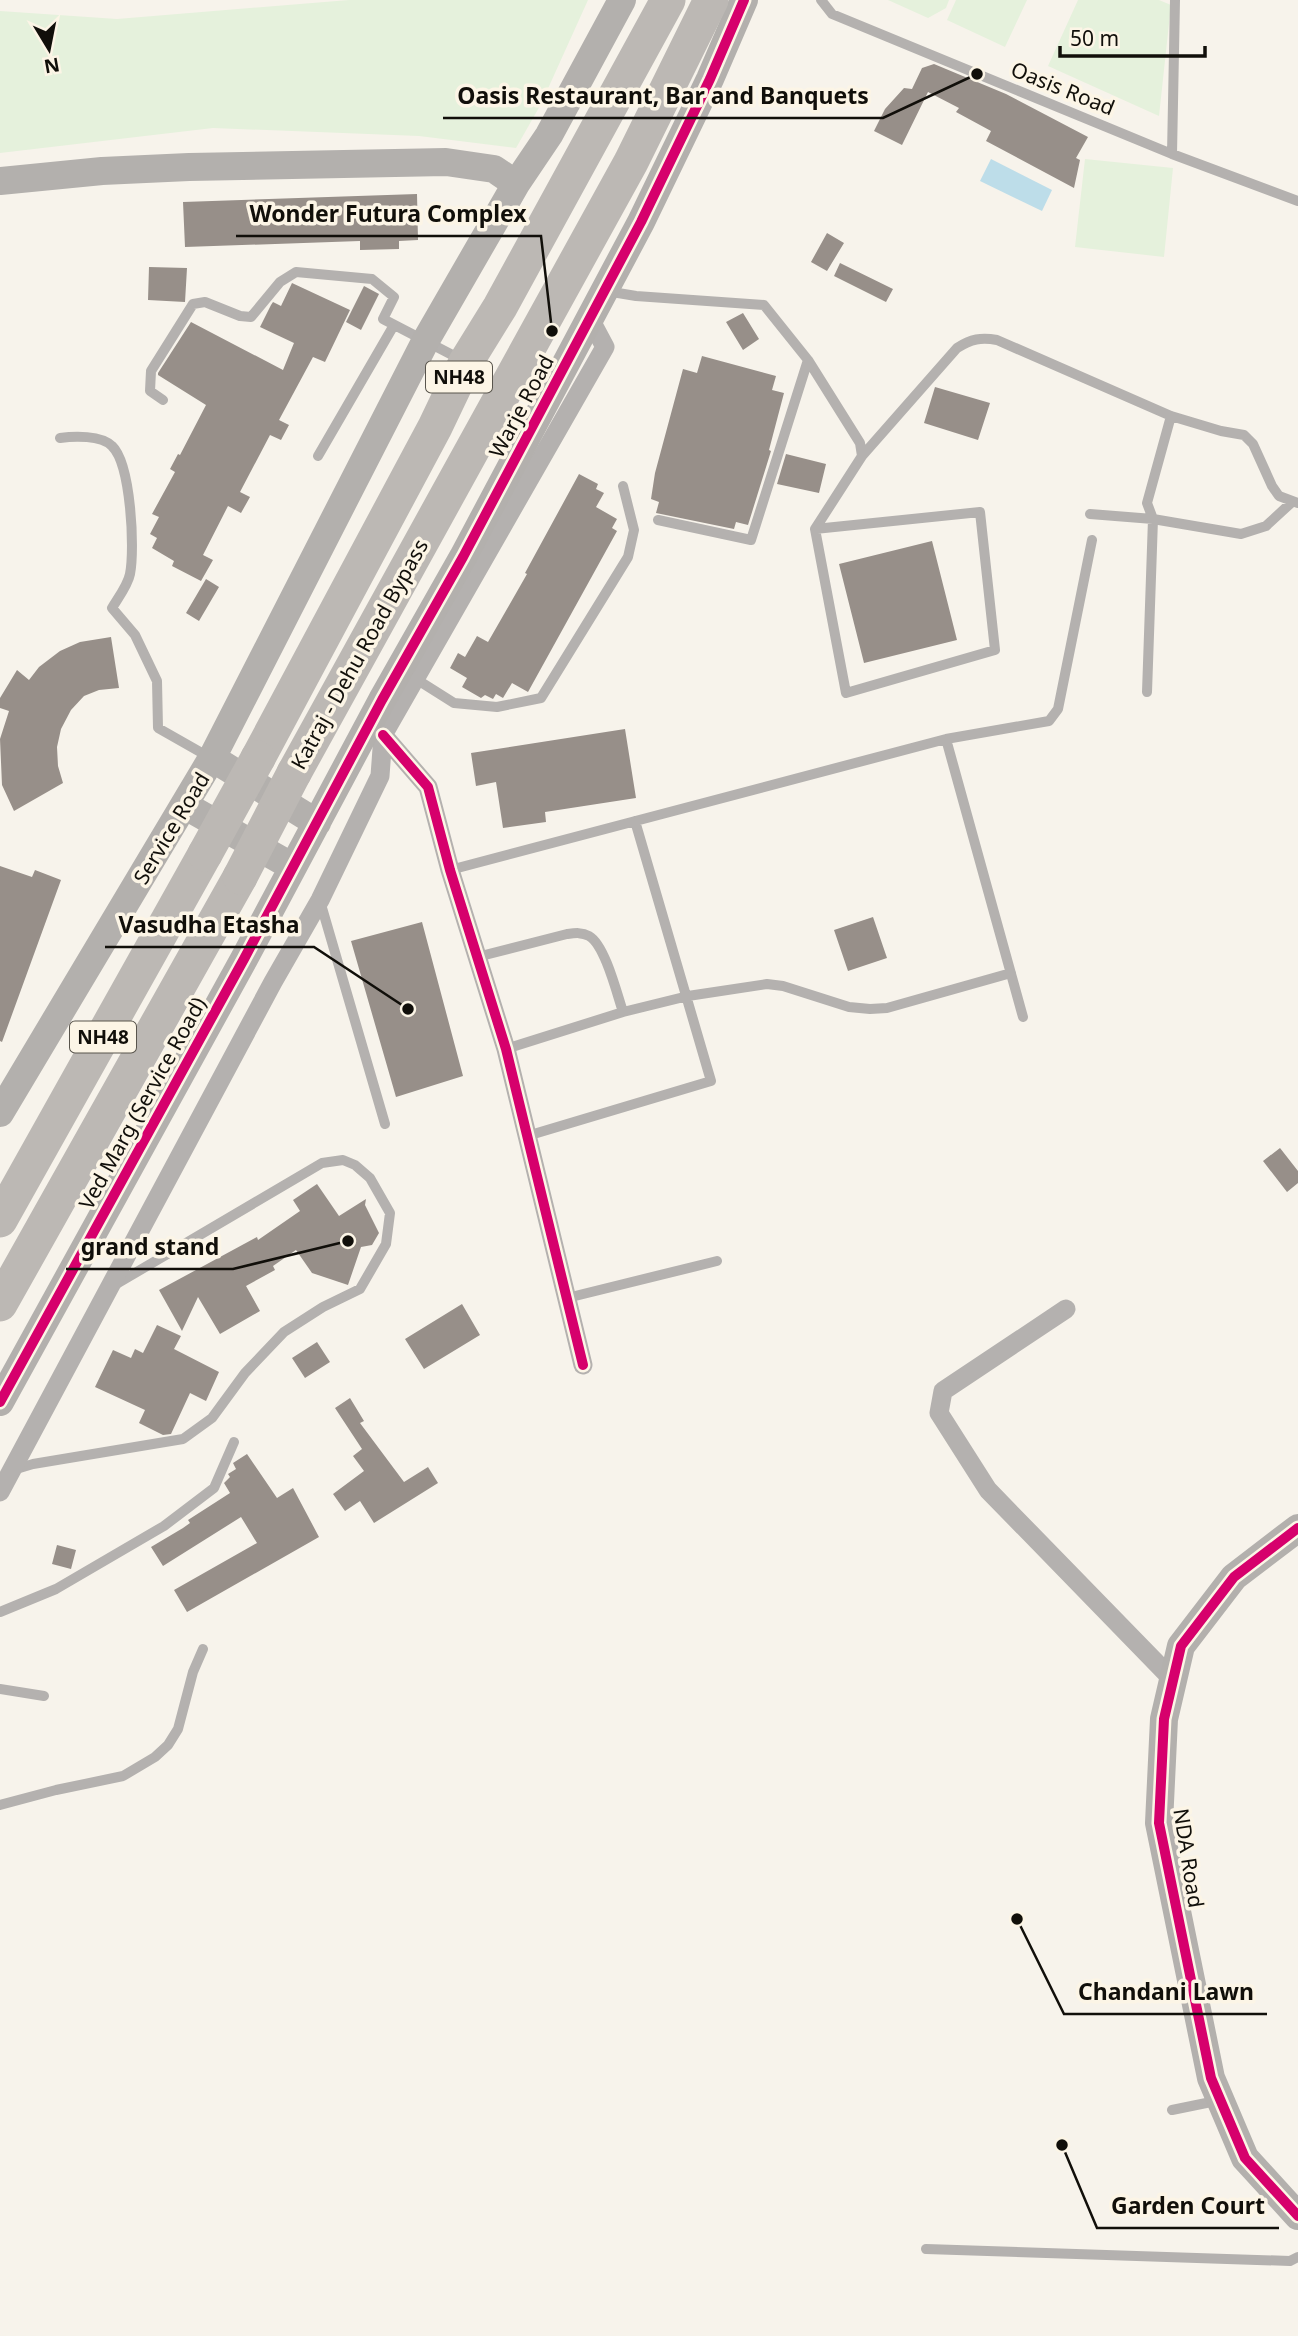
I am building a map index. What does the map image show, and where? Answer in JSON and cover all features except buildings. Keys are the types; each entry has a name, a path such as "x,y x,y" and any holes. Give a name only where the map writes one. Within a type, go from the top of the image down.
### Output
{"highway":[{"name":"Katraj - Dehu Road Bypass","path":"0,1220 258,758 435,427 466,362 500,307 668,0"},
{"name":"Katraj - Dehu Road Bypass","path":"0,1304 240,877 294,773 631,162 711,0"}],"street":[{"path":"317,823 212,758 426,340 516,184 549,135 622,0"},
{"name":"Warje Road","path":"317,823 378,726 463,557 641,222 705,91 744,0"},
{"path":"0,181 102,171 189,167 446,162 494,169 516,184"},
{"path":"0,1492 320,900 380,776 378,726 416,679 605,347 589,317"},
{"path":"378,726 428,787 450,870 506,1049 583,1365"},
{"name":"Service Road","path":"0,1113 212,758"},
{"path":"184,805 293,867"},
{"name":"Ved Marg (Service Road)","path":"0,1402 317,823"},
{"path":"1066,1309 943,1391 939,1413 988,1490 1173,1680"},
{"name":"NDA Road","path":"1298,1528 1234,1577 1181,1646 1164,1719 1159,1823 1211,2078 1245,2158 1298,2216"}],"lane":[{"name":"Oasis Road","path":"821,0 832,14 1172,154 1298,201"},
{"path":"1172,154 1175,0"},
{"path":"163,400 150,391 151,371 193,304 205,302 240,316 251,317 280,282 296,272 372,279 394,297 383,319 466,362"},
{"path":"603,291 636,296 764,304 808,360 860,443 862,456"},
{"path":"318,456 394,325"},
{"path":"815,529 980,512 995,650 846,693 815,529 862,456 957,348 971,340 985,338 997,340 1171,416 1244,435 1259,455 1279,496 1295,503 1266,526 1241,534 1153,519 1090,514"},
{"path":"659,520 751,540 808,360"},
{"path":"1147,692 1153,519 1147,503 1171,416"},
{"path":"60,438 80,435 110,444 120,456 133,533 130,577 112,608 135,635 157,681 158,729 212,758"},
{"path":"416,679 454,703 498,707 541,698 628,557 634,530 623,486"},
{"path":"450,870 946,739 1049,721 1058,709 1092,540"},
{"path":"946,739 1023,1017"},
{"path":"527,1136 711,1081 635,821"},
{"path":"320,900 385,1124"},
{"path":"477,957 567,934 580,933 588,936 600,949 623,1012"},
{"path":"506,1049 623,1012 688,996 767,984 783,986 849,1007 870,1009 887,1008 1011,973"},
{"path":"12,1470 183,1439 212,1418 245,1373 284,1332 323,1307 360,1289 386,1244 390,1213 370,1178 355,1165 343,1160 322,1163 110,1289"},
{"path":"567,1298 717,1261"},
{"path":"0,1612 55,1589 164,1526 214,1488 234,1441"},
{"path":"0,1805 124,1776 155,1757 168,1745 178,1729 190,1682 203,1649"},
{"path":"0,1689 44,1696"},
{"path":"1172,2110 1220,2100"},
{"path":"926,2249 1290,2262 1298,2257"}],"green space":[{"path":"349,0 588,0 541,104 516,148 419,136 213,128 0,153 0,11 117,19"},
{"path":"888,0 949,0 946,8 928,18"},
{"path":"956,0 1027,0 1005,47 947,20"},
{"path":"1078,0 1159,0 1171,5 1159,116 1048,66"},
{"path":"1085,159 1173,168 1164,257 1075,247"}],"water":[{"path":"991,159 1052,190 1042,211 980,181"}],"cycle path":[{"path":"0,1402 244,959 382,700 463,557 641,222 710,79 744,0"},
{"path":"383,735 428,787 450,870 506,1049 583,1365"},
{"path":"1298,1528 1234,1577 1181,1646 1164,1719 1159,1823 1211,2078 1245,2158 1298,2216"}],"place":[{"name":"Oasis Restaurant, Bar and Banquets","path":"977,74"},
{"name":"Wonder Futura Complex","path":"552,331"},
{"name":"Vasudha Etasha","path":"408,1009"},
{"name":"grand stand","path":"348,1241"},
{"name":"Chandani Lawn","path":"1017,1919"},
{"name":"Garden Court","path":"1062,2145"}]}
